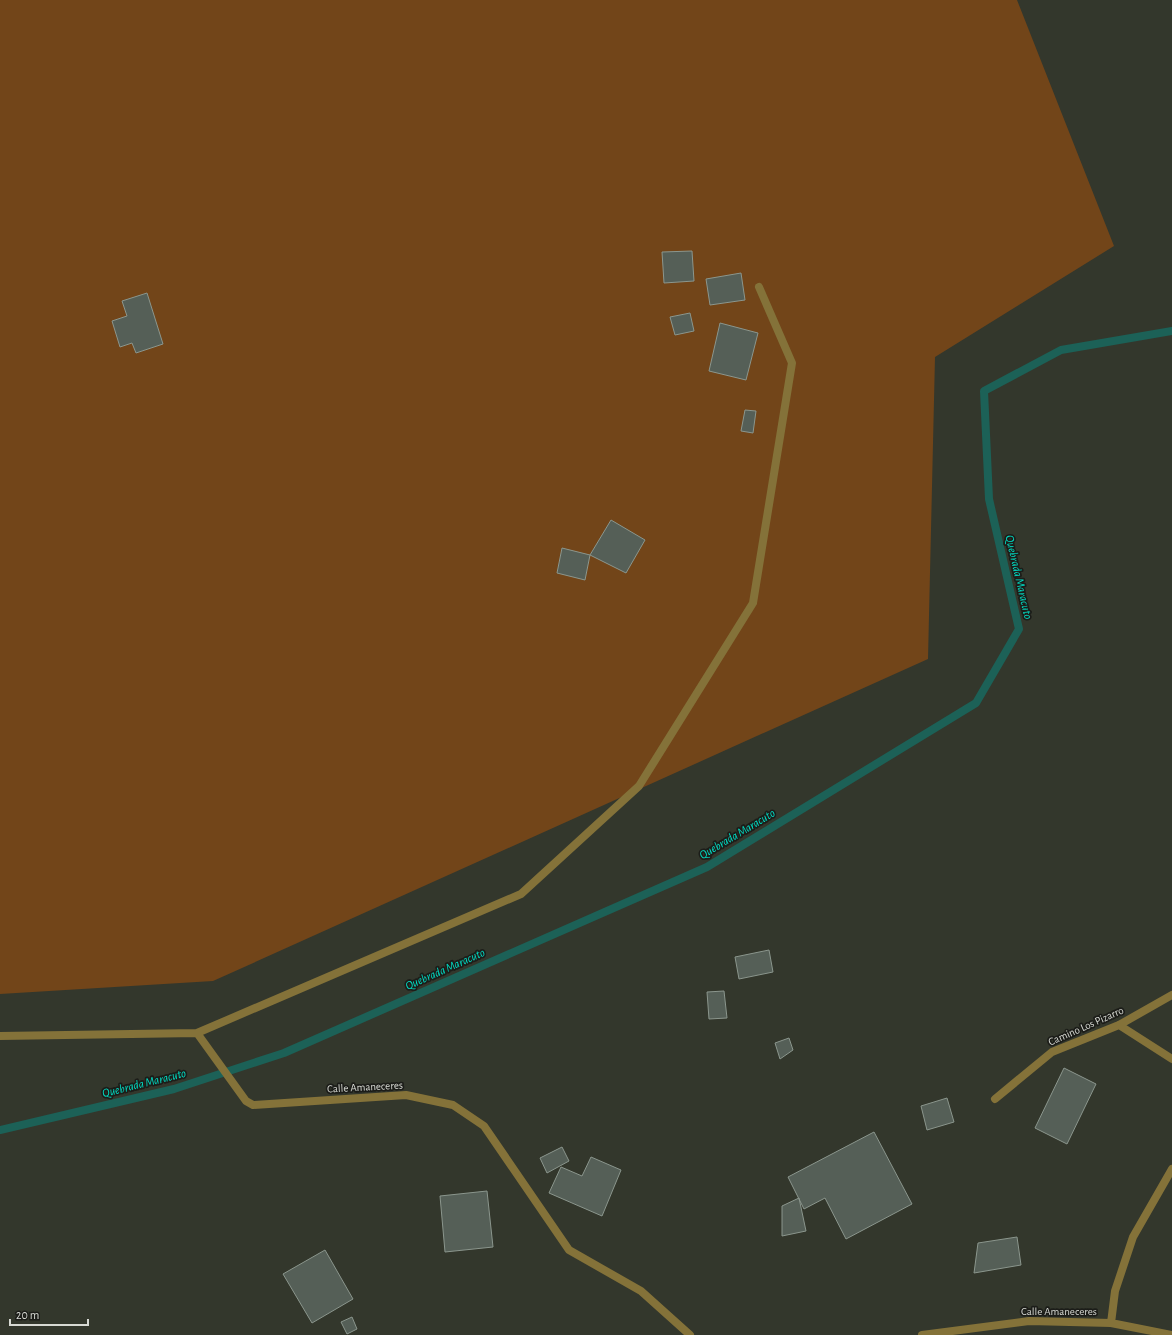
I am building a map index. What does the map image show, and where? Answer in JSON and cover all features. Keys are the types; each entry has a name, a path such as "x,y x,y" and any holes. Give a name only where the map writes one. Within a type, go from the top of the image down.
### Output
{"street":[{"path":"0,1036 197,1033 521,894 639,786 753,603 792,363 759,287"},
{"name":"Camino Los Pizarro","path":"995,1099 1052,1052 1088,1036 1119,1025 1172,996"},
{"path":"1119,1025 1172,1059"},
{"name":"Calle Amaneceres","path":"197,1033 246,1101 253,1104 406,1095 453,1105 484,1126 569,1250 641,1291 690,1335"},
{"path":"1111,1323 1115,1291 1133,1237 1172,1169"},
{"name":"Calle Amaneceres","path":"922,1335 1029,1321 1111,1323 1172,1335"}],"shaded area":[{"path":"0,0 1017,0 1114,246 935,357 928,659 213,981 0,994"}],"building":[{"path":"692,251 694,281 664,283 662,252"},
{"path":"741,273 745,300 710,305 706,279"},
{"path":"147,293 163,344 136,353 132,343 120,347 112,321 127,316 122,301"},
{"path":"690,313 694,331 675,335 670,317"},
{"path":"720,323 758,333 746,380 709,371"},
{"path":"745,410 756,411 753,433 741,431"},
{"path":"611,520 645,540 626,573 590,555"},
{"path":"562,548 590,555 585,580 557,573"},
{"path":"769,950 773,972 739,979 735,957"},
{"path":"724,991 727,1018 709,1019 707,992"},
{"path":"789,1038 793,1050 780,1059 775,1043"},
{"path":"1064,1068 1096,1084 1067,1144 1035,1128"},
{"path":"947,1098 954,1122 927,1130 921,1106"},
{"path":"874,1132 912,1204 846,1239 825,1198 804,1209 788,1177"},
{"path":"562,1147 569,1161 547,1173 540,1158"},
{"path":"591,1157 621,1170 602,1216 549,1193 561,1167 582,1176"},
{"path":"487,1191 493,1247 445,1252 440,1196"},
{"path":"799,1198 806,1231 782,1236 782,1206"},
{"path":"1017,1237 1021,1265 974,1273 978,1243"},
{"path":"325,1250 353,1299 312,1323 283,1274"},
{"path":"352,1317 357,1329 347,1334 341,1322"}],"waterway":[{"name":"Quebrada Maracuto","path":"0,1130 174,1089 284,1053 707,867 976,703 1019,629 989,499 984,391 1061,350 1172,331"}]}
